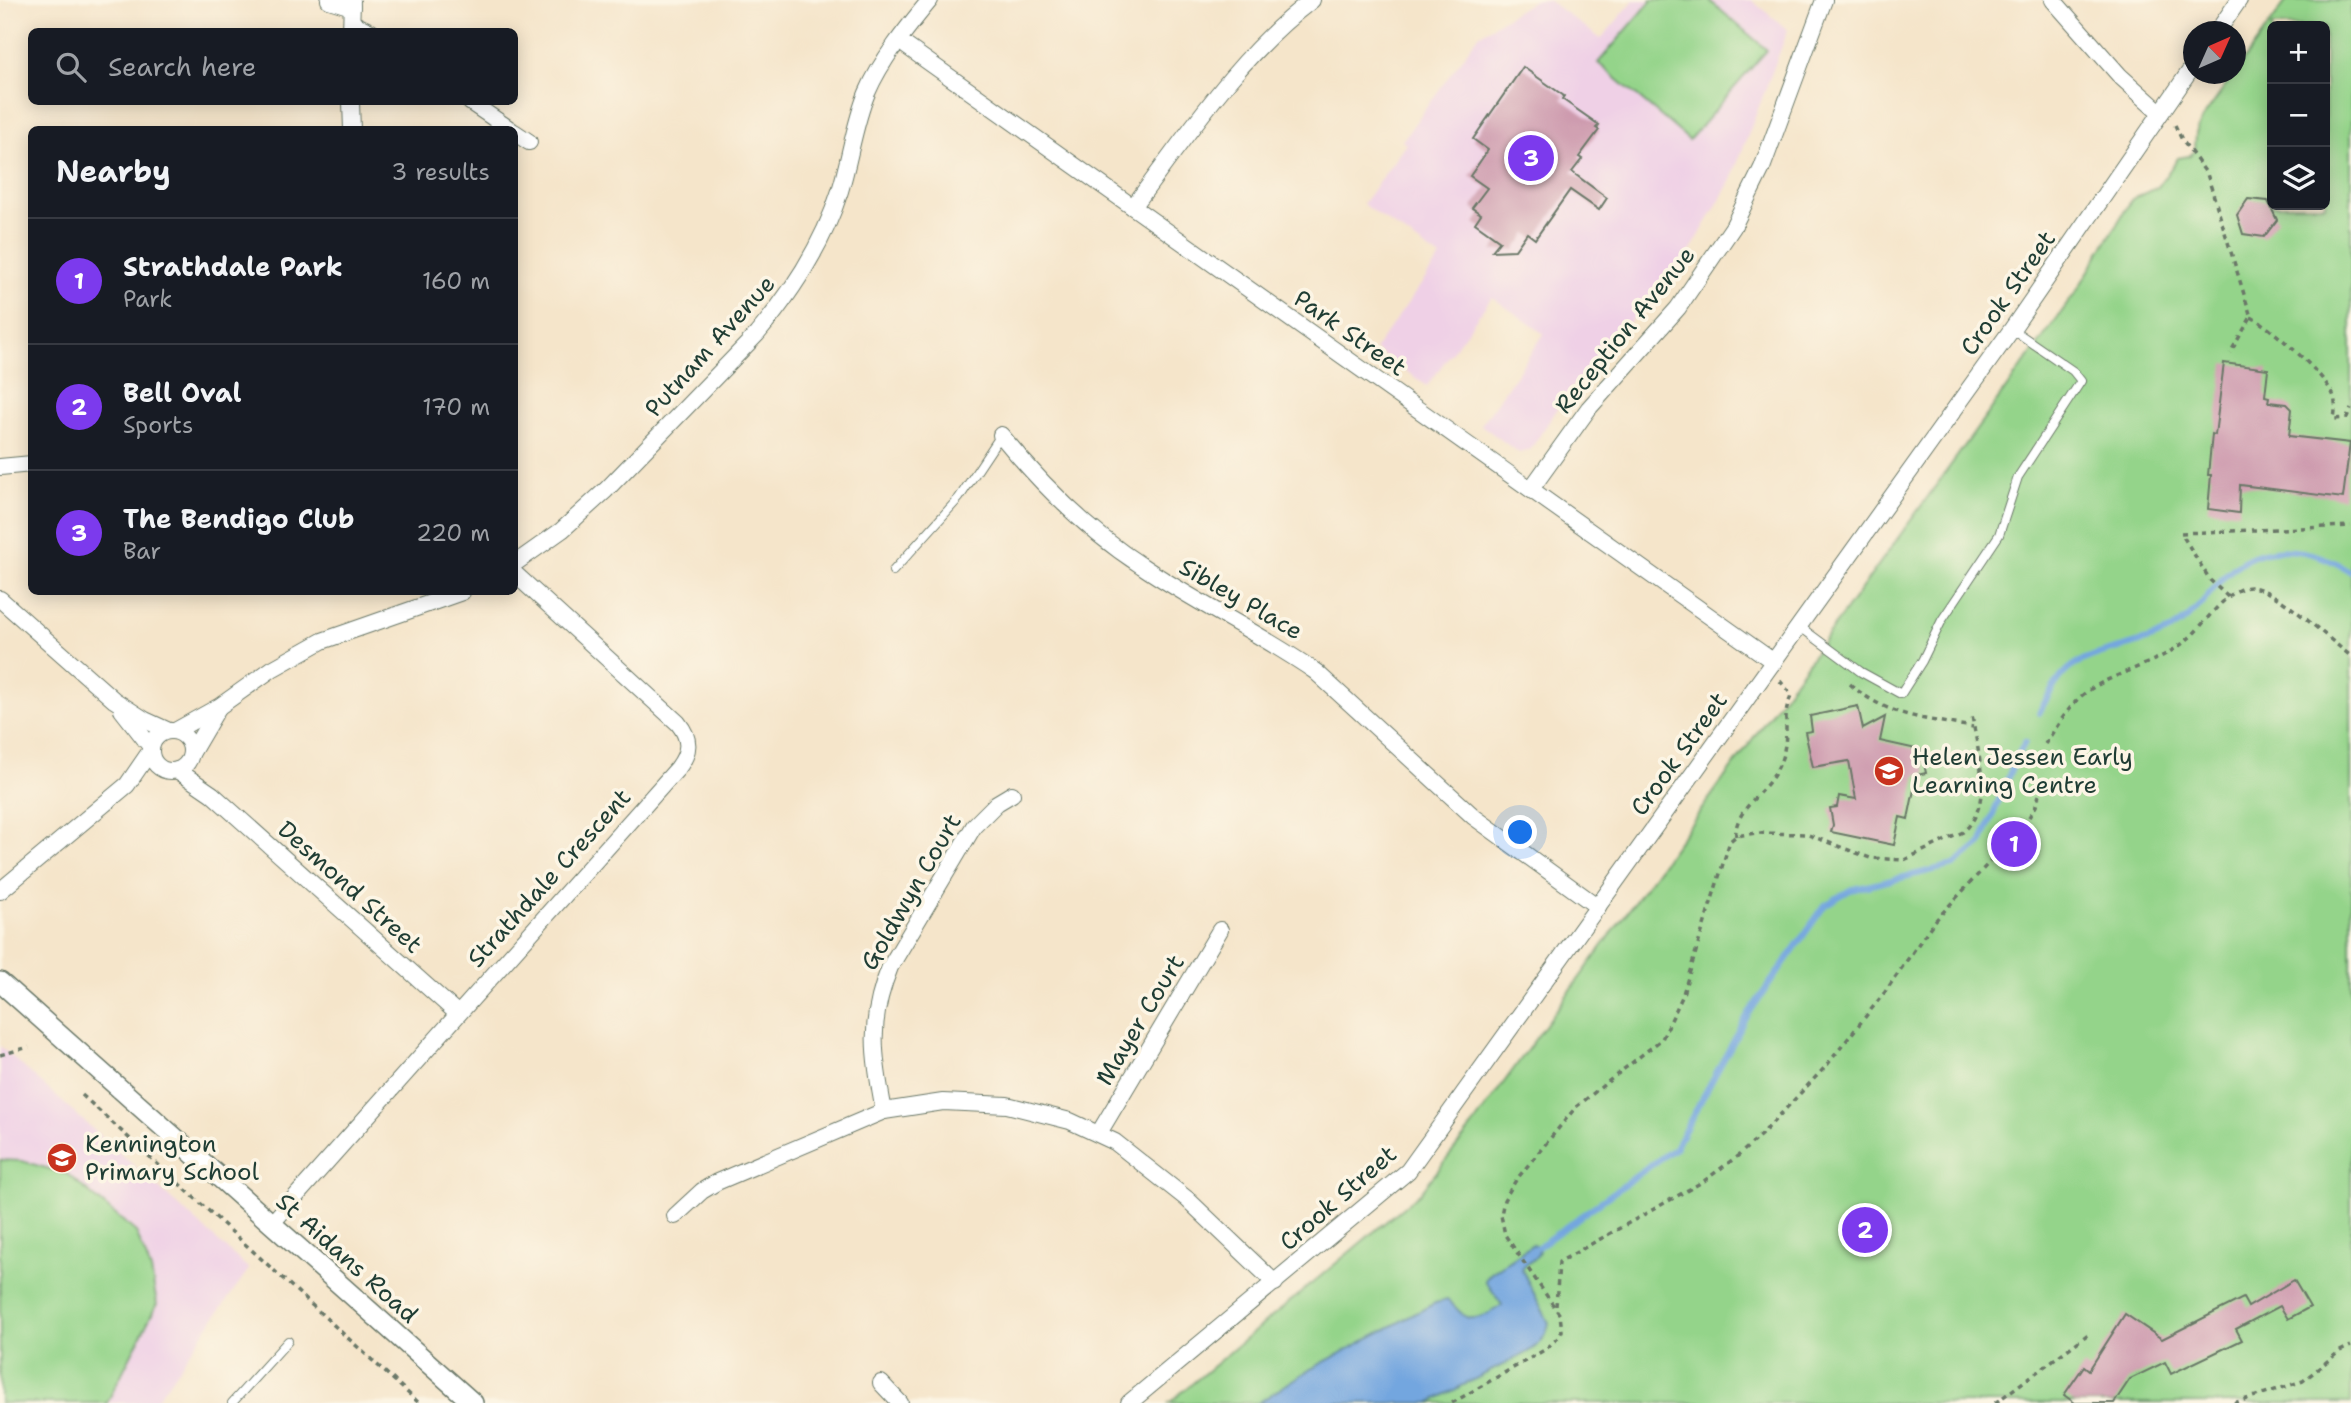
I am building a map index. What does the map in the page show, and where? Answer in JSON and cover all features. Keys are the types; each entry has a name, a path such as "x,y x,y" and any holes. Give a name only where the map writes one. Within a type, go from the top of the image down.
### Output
{"street":[{"path":"329,0 367,28"},
{"name":"Putnam Avenue","path":"518,561 562,530 606,490 777,310 802,274 828,223 840,192 867,94 930,0"},
{"path":"1133,207 1245,61 1289,18 1312,0"},
{"name":"Reception Avenue","path":"1531,489 1588,408 1678,308 1733,227 1772,142 1824,0"},
{"path":"2053,0 2120,76 2161,113"},
{"path":"2225,21 2239,0"},
{"name":"Park Street","path":"900,41 1531,489 1770,667"},
{"name":"Crook Street","path":"1129,1403 1408,1171 2012,329 2183,80"},
{"path":"351,105 352,126"},
{"path":"474,105 506,126"},
{"path":"518,134 529,142"},
{"name":"Sibley Place","path":"1001,435 1033,471 1087,524 1116,548 1165,581 1317,672 1474,817 1598,907"},
{"path":"0,467 28,464"},
{"name":"Strathdale Crescent","path":"271,1223 678,768 688,748 686,734 678,723 518,577"},
{"path":"0,891 127,785 157,736 220,706 272,669 322,641 452,595"},
{"path":"0,598 114,700 145,720 186,737 191,754"},
{"path":"114,700 151,749 156,765 171,770"},
{"path":"127,785 188,762 220,706"},
{"name":"Desmond Street","path":"191,754 212,794"},
{"name":"Desmond Street","path":"171,770 212,794 458,1014"},
{"name":"Goldwyn Court","path":"884,1111 874,1052 874,1022 880,992 890,967 974,826 997,803 1012,794"},
{"name":"Mayer Court","path":"1100,1133 1220,930"},
{"name":"St Aidans Road","path":"0,982 472,1403"},
{"path":"675,1216 702,1191 718,1182 884,1111 943,1102 1007,1105 1070,1121 1100,1133 1129,1151 1157,1173 1275,1283"},
{"path":"881,1383 900,1403"}],"lane":[{"path":"1799,626 1861,672 1901,694 1922,661 1941,620 1986,558 1999,535 2018,477 2081,381 2073,371 2012,329"},
{"name":"Sibley Place","path":"893,571 959,498 1001,435"},
{"path":"232,1403 288,1340"}],"path":[{"path":"2161,113 2173,123 2207,174 2251,317 2321,376 2335,399 2334,419 2347,418 2351,409"},
{"path":"2230,353 2251,317"},
{"path":"2228,597 2210,580 2181,533 2351,526"},
{"path":"2045,744 2081,696 2172,652 2237,590 2248,587 2277,597 2351,656"},
{"path":"1736,836 1739,817 1763,791 1775,773 1787,740 1786,715 1790,691 1770,667"},
{"path":"1850,684 1865,697 1889,710 1973,727"},
{"path":"1452,1403 1555,1343 1562,1331 1560,1315 1556,1308 1505,1235 1501,1215 1510,1189 1576,1107 1661,1039 1682,997 1725,849 1730,841 1736,836 1755,833 1806,834 1870,858 1891,861 1912,858 1963,832 1979,809 1981,782 1972,715"},
{"path":"1556,1308 1559,1262 1684,1194 1722,1169 1762,1134 1812,1082 1885,992 1933,923 2024,825 2036,806 2039,795"},
{"path":"0,1055 29,1047"},
{"path":"82,1095 419,1403"},
{"path":"1996,1403 2087,1335"},
{"path":"2234,1403 2303,1381 2340,1351 2351,1346"}],"shaded area":[{"path":"1534,0 1548,0 1601,39 1634,0 1751,0 1788,30 1731,180 1691,250 1572,387 1530,450 1519,453 1481,425 1544,334 1492,297 1427,386 1375,349 1440,258 1363,204 1406,144 1402,141 1479,35"},
{"name":"Kennington Primary School","path":"0,1046 249,1269 154,1403 0,1403"}],"green space":[{"path":"1652,0 1709,0 1767,50 1689,140 1598,63"},
{"path":"2287,0 2351,0 2351,1403 1169,1403 1420,1193 1468,1132 2076,292 2132,199 2158,187 2178,158 2189,156 2195,151 2196,133 2202,119 2227,84 2246,84 2246,57 2267,28 2267,210 2330,210 2330,21 2272,21"},
{"path":"0,1160 22,1161 67,1174 136,1232 151,1270 157,1304 107,1403 0,1403"}],"water":[{"path":"1533,1244 1538,1247 1539,1252 1522,1270 1549,1323 1541,1341 1526,1353 1429,1403 1258,1403 1307,1371 1435,1303 1447,1300 1470,1318 1481,1317 1492,1311 1502,1305 1485,1280"}],"building":[{"path":"1523,67 1599,125 1596,128 1599,130 1579,157 1582,159 1572,172 1607,198 1599,210 1570,190 1535,239 1527,233 1515,250 1492,251 1500,241 1475,223 1481,214 1472,208 1487,188 1470,176 1488,150 1473,139"},
{"path":"2248,199 2267,201 2267,210 2272,210 2277,220 2264,237 2243,234 2237,215"},
{"path":"2224,363 2268,369 2265,396 2269,397 2268,402 2287,404 2292,409 2289,436 2350,443 2343,498 2240,485 2239,513 2208,509 2212,434 2215,435"},
{"path":"1858,706 1863,729 1885,717 1880,741 1921,750 1926,773 1917,775 1908,819 1900,817 1894,845 1831,832 1833,825 1830,808 1837,807 1839,796 1856,799 1849,761 1813,767 1805,732 1812,731 1810,716"},
{"path":"2294,1280 2310,1307 2288,1319 2280,1306 2236,1329 2242,1340 2171,1374 2165,1362 2130,1379 2114,1403 2075,1403 2064,1395 2084,1366 2089,1370 2125,1314 2162,1339 2243,1298 2248,1307"}],"waterway":[{"path":"2039,713 2056,684 2069,669 2092,656 2151,639 2177,626 2225,576 2254,556 2286,550 2303,552 2320,556 2351,572"},
{"path":"1538,1247 1675,1148 1749,1013 1825,905 1850,890 1954,865 1981,844 2025,742"}],"place":[{"name":"The Bendigo Club","path":"1531,158"},
{"name":"Helen Jessen Early Learning Centre","path":"1889,771"},
{"name":"Strathdale Park","path":"2014,844"},
{"name":"Kennington Primary School","path":"62,1158"},
{"name":"Bell Oval","path":"1865,1230"}]}
